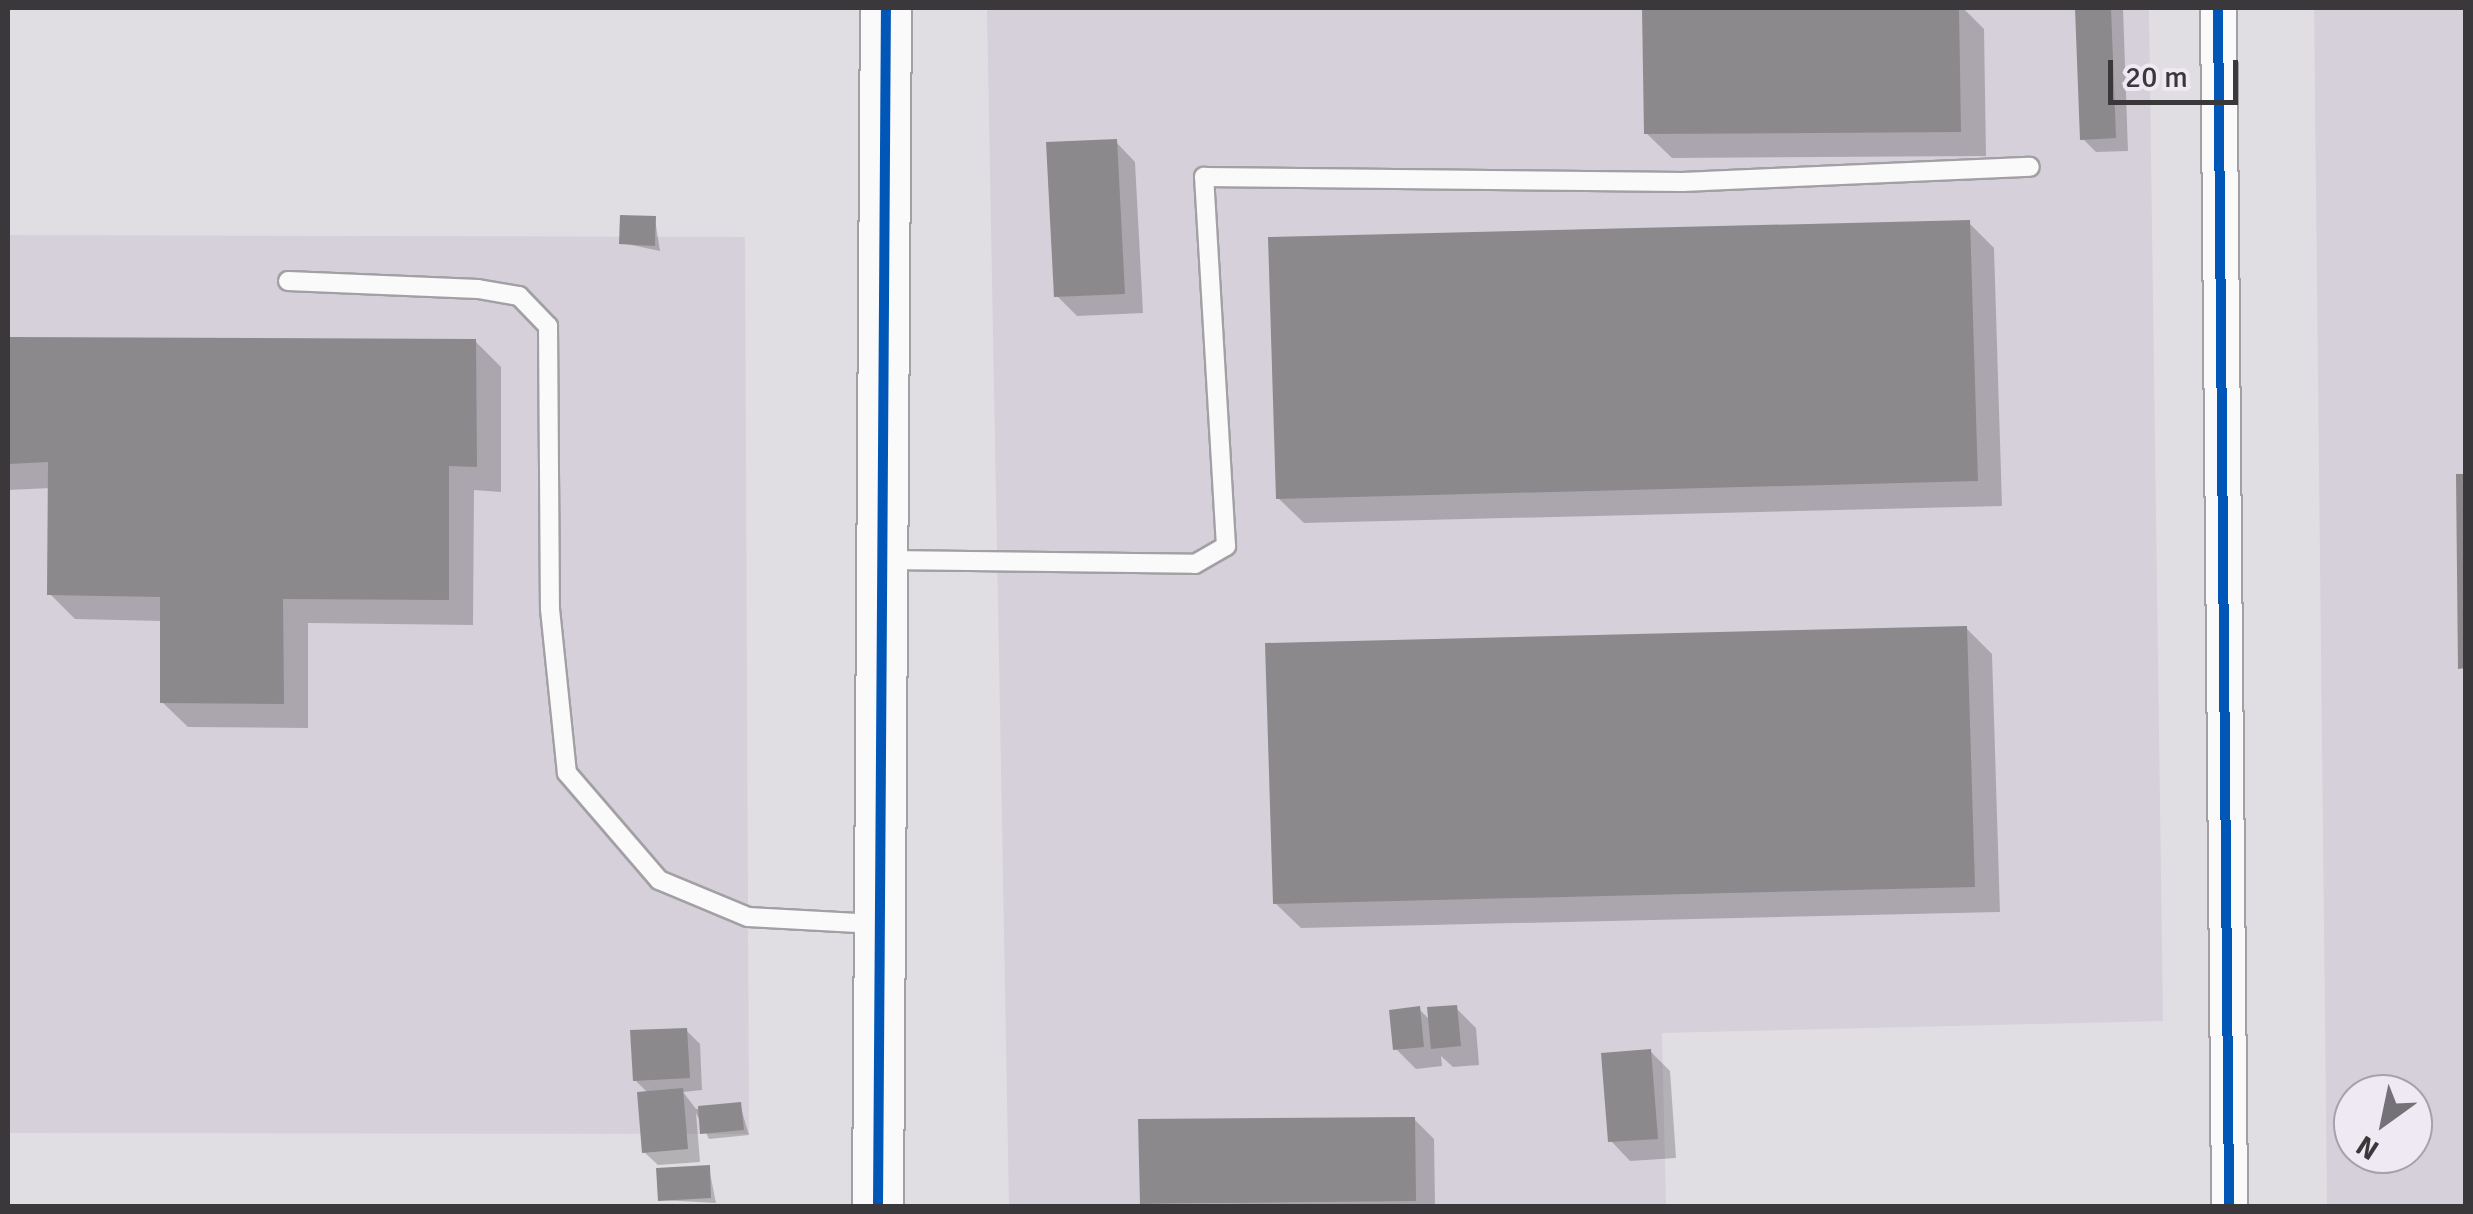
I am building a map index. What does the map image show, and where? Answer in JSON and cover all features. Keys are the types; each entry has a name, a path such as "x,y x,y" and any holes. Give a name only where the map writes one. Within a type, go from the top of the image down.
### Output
{"street":[{"path":"878,1206 886,8"},
{"path":"2218,8 2229,1206"}],"lane":[{"path":"881,559 1196,564 1226,546 1204,177 1682,182 2030,167"},
{"path":"288,281 478,289 520,296 548,326 550,609 567,773 659,880 748,918 877,924"}],"shaded area":[{"path":"987,8 2149,8 2163,1021 1662,1033 1666,1206 1009,1206"},
{"path":"2314,8 2465,8 2465,1206 2327,1206"},
{"path":"8,235 745,237 749,1134 8,1133"}],"building":[{"path":"1642,8 1959,8 1961,132 1644,134"},
{"path":"2075,8 2111,8 2116,138 2080,140"},
{"path":"1117,139 1125,294 1054,297 1046,142"},
{"path":"620,215 656,216 655,246 619,244"},
{"path":"1970,220 1978,481 1276,499 1268,237"},
{"path":"8,337 476,339 477,467 449,466 449,600 283,599 284,704 160,703 160,597 47,595 48,462 8,464"},
{"path":"2456,474 2466,474 2466,668 2458,669"},
{"path":"1967,626 1975,887 1273,904 1265,643"},
{"path":"1457,1005 1461,1046 1431,1049 1427,1007"},
{"path":"1420,1006 1424,1047 1393,1050 1389,1010"},
{"path":"687,1028 690,1078 633,1081 630,1030"},
{"path":"1651,1049 1658,1139 1608,1142 1601,1053"},
{"path":"683,1088 688,1149 642,1153 637,1092"},
{"path":"741,1102 744,1130 700,1134 698,1106"},
{"path":"1415,1117 1416,1201 1140,1204 1138,1119"},
{"path":"710,1165 711,1198 658,1201 656,1168"}],"cycle path":[{"path":"878,1206 886,8"},
{"path":"2218,8 2229,1206"}]}
